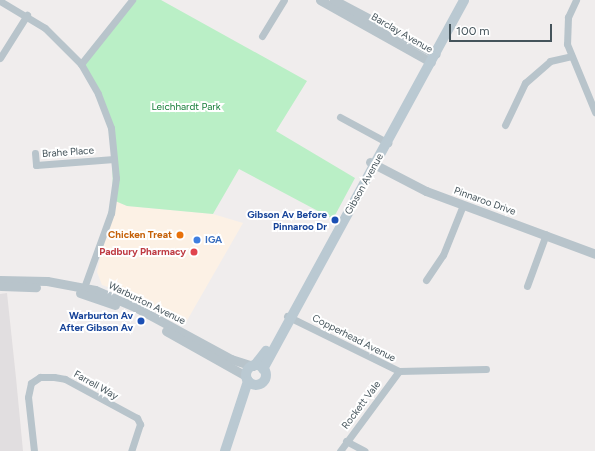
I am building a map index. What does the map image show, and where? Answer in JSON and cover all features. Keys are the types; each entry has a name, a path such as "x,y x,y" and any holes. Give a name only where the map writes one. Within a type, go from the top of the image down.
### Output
{"main road":[{"name":"Gibson Avenue","path":"431,57 458,0"},
{"name":"Gibson Avenue","path":"257,366 289,317 431,57 464,0"},
{"path":"250,381 264,380 257,366"},
{"path":"225,451 250,381 257,366"},
{"path":"232,451 250,381"}],"street":[{"path":"81,64 132,0"},
{"path":"262,36 284,0"},
{"name":"Barclay Avenue","path":"320,0 431,57"},
{"name":"Barclay Avenue","path":"334,0 431,57"},
{"path":"576,0 568,17 566,31 571,56 595,112"},
{"path":"0,2 27,15 58,39 81,64 105,111 111,128 116,178 111,213 82,290"},
{"path":"0,58 27,15"},
{"path":"505,125 525,83 550,61 571,56"},
{"path":"340,117 385,141"},
{"name":"Brahe Place","path":"35,153 36,165 114,159"},
{"name":"Pinnaroo Drive","path":"373,164 463,205 594,251"},
{"path":"426,280 443,255 463,205"},
{"path":"527,286 546,234"},
{"name":"Warburton Avenue","path":"0,280 37,280 82,290 133,306 231,359 257,366"},
{"name":"Warburton Avenue","path":"0,286 82,290 127,310 250,381"},
{"name":"Copperhead Avenue","path":"289,317 399,371 486,369"},
{"name":"Rockett Vale","path":"340,451 399,371"},
{"name":"Farrell Way","path":"34,451 28,397 31,383 40,377 65,379 137,418 140,424 131,451"},
{"path":"346,441 365,451"}],"shaded area":[{"path":"113,200 127,206 213,214 243,223 185,324 142,299 102,285 97,272"},
{"path":"7,293 23,451 0,451 0,294"}],"green space":[{"name":"Leichhardt Park","path":"136,0 161,0 307,81 276,131 355,178 333,219 239,169 213,214 127,206 113,200 112,144 103,106 81,64"}],"place":[{"name":"Gibson Av Before Pinnaroo Dr","path":"335,220"},
{"name":"Chicken Treat","path":"180,235"},
{"name":"IGA","path":"197,240"},
{"name":"Padbury Pharmacy","path":"194,252"},
{"name":"Warburton Av After Gibson Av","path":"141,321"}]}
